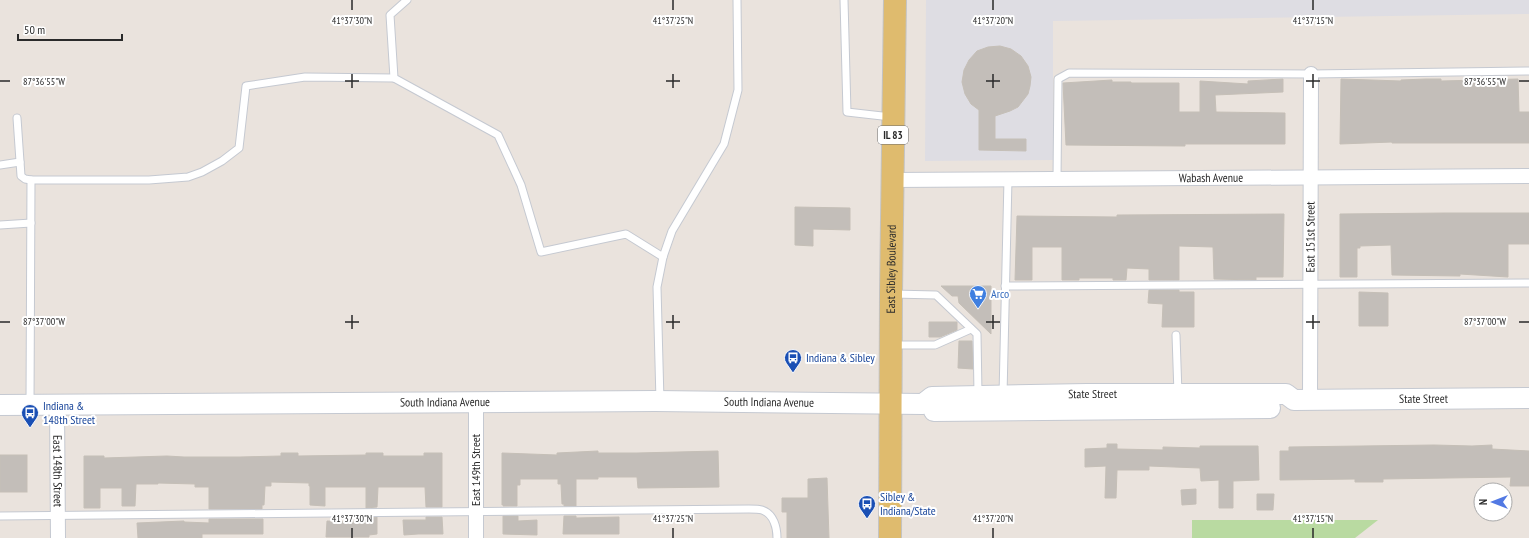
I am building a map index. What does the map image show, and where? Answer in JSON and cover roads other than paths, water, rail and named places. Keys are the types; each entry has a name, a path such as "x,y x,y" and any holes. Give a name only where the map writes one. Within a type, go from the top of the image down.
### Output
{"main road":[{"name":"East Sibley Boulevard","path":"890,538 892,180 895,0"},
{"name":"State Street","path":"926,408 932,397 978,396 1286,394 1302,400 1529,398"},
{"name":"State Street","path":"890,403 926,408 1283,408 1302,400"},
{"name":"South Indiana Avenue","path":"0,405 660,401 890,403"}],"street":[{"name":"East 151st Street","path":"1302,400 1311,285 1311,74"},
{"name":"Wabash Avenue","path":"892,180 1529,176"},
{"name":"East 149th Street","path":"476,402 476,538"},
{"name":"East 148th Street","path":"57,405 58,538"}],"lane":[{"path":"394,78 390,15 407,0"},
{"path":"660,401 657,287 663,257 672,231 724,144 738,90 737,0"},
{"path":"844,0 847,112 893,117"},
{"path":"1057,179 1058,80 1069,73 1311,74 1529,71"},
{"path":"17,118 21,176 25,179 149,180 188,177 202,172 222,161 239,148 246,86 305,77 394,78 498,135 521,185 541,252 626,234 663,257"},
{"path":"0,165 20,162"},
{"path":"1003,396 1008,179"},
{"path":"30,405 31,180"},
{"path":"0,224 31,223"},
{"path":"1006,286 1529,283"},
{"path":"891,294 936,295 977,334 978,396"},
{"path":"891,345 935,346 971,329"},
{"path":"1176,335 1178,394"},
{"path":"0,516 749,508 763,510 771,516 777,528 777,538"}],"place":[{"name":"Arco","path":"978,309"},
{"name":"Indiana & Sibley","path":"793,373"},
{"name":"Indiana & 148th Street","path":"30,428"},
{"name":"Sibley & Indiana/State","path":"867,519"}]}
